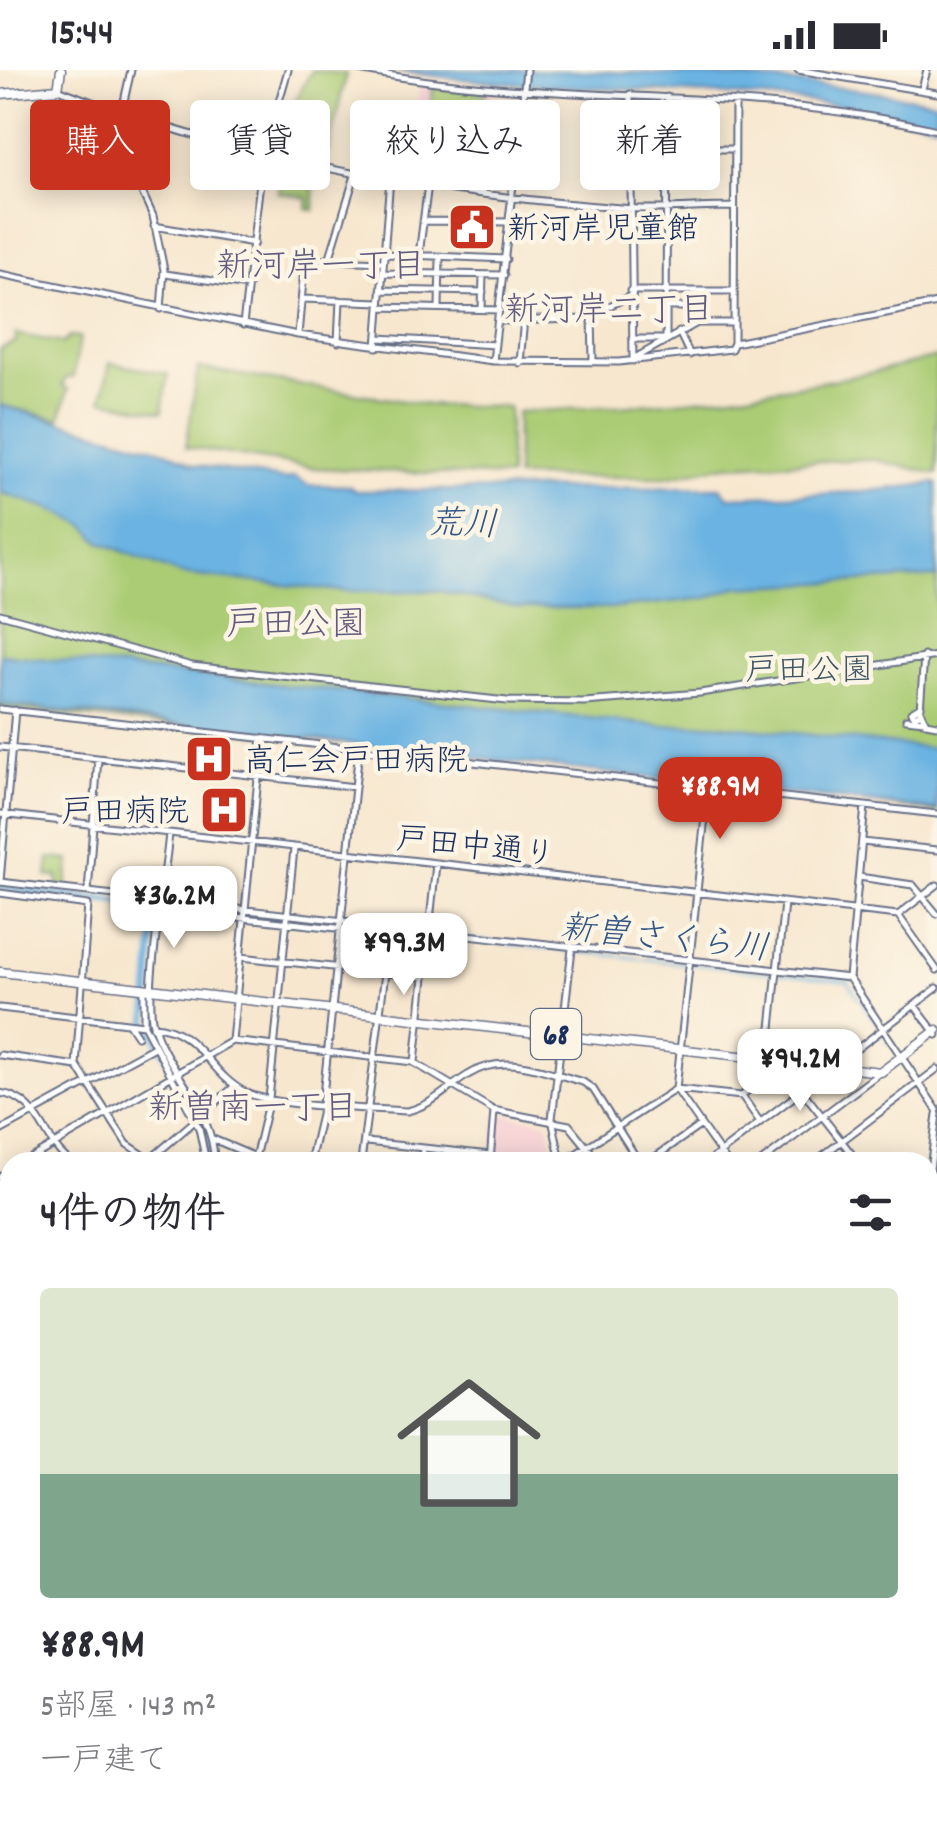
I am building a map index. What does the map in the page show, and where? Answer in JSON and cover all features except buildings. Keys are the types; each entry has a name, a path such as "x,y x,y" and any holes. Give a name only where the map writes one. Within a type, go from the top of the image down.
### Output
{"main road":[{"path":"0,94 58,90 61,70"},
{"name":"68","path":"0,972 881,1072"},
{"path":"881,1072 936,1032"}],"street":[{"path":"124,100 131,70"},
{"path":"279,100 288,70"},
{"path":"358,70 423,81 734,101 840,112 937,130"},
{"path":"494,361 526,70"},
{"path":"800,70 863,74 937,93"},
{"path":"922,89 927,70"},
{"path":"58,90 84,100"},
{"path":"630,94 630,100"},
{"path":"0,274 244,326 377,348 494,361 633,361 731,349 734,101"},
{"path":"720,149 734,149"},
{"path":"141,190 165,274 161,310"},
{"path":"244,326 260,190"},
{"path":"330,260 351,190"},
{"path":"377,348 391,190"},
{"path":"419,256 427,190"},
{"path":"468,190 630,208 734,207"},
{"path":"630,190 633,361"},
{"path":"666,190 666,339"},
{"path":"423,221 510,222"},
{"path":"154,226 254,243"},
{"path":"440,256 440,308"},
{"path":"298,335 305,259 506,259"},
{"path":"383,273 504,275"},
{"path":"165,274 248,286"},
{"path":"482,309 483,275"},
{"path":"382,290 483,292"},
{"path":"498,321 581,319 631,293 734,291"},
{"path":"302,299 500,310"},
{"path":"338,342 340,300"},
{"path":"734,343 937,304"},
{"path":"666,307 686,307"},
{"path":"592,314 593,363"},
{"path":"520,363 524,318"},
{"path":"633,361 697,322 734,323"},
{"path":"679,332 690,355"},
{"path":"378,337 495,346"},
{"path":"633,338 666,339"},
{"path":"0,614 192,666 507,701 584,702 700,693 937,656"},
{"path":"924,656 924,721"},
{"path":"0,708 937,814"},
{"path":"15,710 0,882 163,905 849,978"},
{"path":"906,719 937,725"},
{"path":"232,1041 262,738"},
{"path":"0,747 355,787"},
{"path":"312,1152 328,1052 359,749"},
{"path":"88,892 98,758"},
{"path":"708,788 676,1089 720,1152"},
{"path":"866,806 849,978 937,1112 933,1152"},
{"name":"戸田中通り","path":"3,814 898,916"},
{"path":"168,834 163,905 144,1025 154,1047 175,1075"},
{"path":"862,842 937,850"},
{"path":"257,1152 269,1098 294,848"},
{"path":"415,1062 436,864"},
{"path":"859,878 907,882 937,914"},
{"path":"937,885 898,916 937,970"},
{"path":"0,893 86,903 76,1066"},
{"path":"742,1096 762,1075 768,1057 784,903"},
{"path":"560,1152 552,1119 571,952"},
{"path":"241,956 424,978"},
{"path":"364,1152 385,973"},
{"path":"722,1152 937,988"},
{"path":"148,989 154,1026 198,1118 213,1139 239,1152"},
{"path":"914,1005 936,1032"},
{"path":"0,1008 144,1025"},
{"path":"129,1024 137,1036"},
{"path":"154,1026 186,1035 235,1086 269,1098 371,1108 419,1108 470,1073 502,1062 556,1075 593,1090 633,1152"},
{"path":"42,1152 232,1041 415,1062 494,1110 552,1119 573,1128 593,1152"},
{"path":"0,1131 154,1047"},
{"path":"0,1055 76,1066 91,1083 127,1144 138,1152"},
{"path":"779,1058 851,1152"},
{"path":"827,1152 937,1068"},
{"path":"775,1152 881,1072"},
{"path":"158,1152 235,1086"},
{"path":"579,1152 676,1089 742,1096"},
{"path":"0,1093 24,1100 61,1152"},
{"path":"742,1096 760,1123"},
{"path":"491,1152 494,1110"},
{"path":"198,1118 208,1152"},
{"path":"662,1152 701,1125"},
{"path":"211,1152 213,1139"},
{"path":"366,1142 457,1152"},
{"path":"423,1152 424,1148"}],"shaded area":[{"path":"420,84 495,91 494,100 418,100"},
{"path":"496,1113 547,1122 554,1152 492,1152"}],"green space":[{"path":"312,70 346,74 330,144 330,100 296,100"},
{"path":"433,87 484,92 486,100 432,100"},
{"path":"313,190 314,210 307,209 308,198 278,192"},
{"path":"16,334 63,343 70,336 80,337 73,378 67,377 62,385 68,389 60,419 0,405 0,349 16,342"},
{"path":"937,357 937,474 872,459 726,465 666,477 516,477 517,412 730,395 834,380"},
{"path":"110,363 168,374 162,412 102,400"},
{"path":"198,368 428,405 509,407 509,477 315,468 186,447"},
{"name":"戸田公園","path":"0,456 261,537 937,543 937,813 789,789 0,708"},
{"path":"49,858 70,860 67,887 58,886 58,877 47,876"}],"water":[{"path":"389,70 666,74 802,84 937,102 937,124 804,102 459,79"},
{"name":"荒川","path":"0,405 169,452 194,465 287,480 294,477 308,485 349,486 355,491 720,487 728,497 863,492 937,483 937,577 736,587 707,598 616,608 519,608 439,591 342,591 180,574 100,542 84,525 51,509 0,492"},
{"path":"0,654 662,726 714,724 937,749 937,810 0,704"}],"waterway":[{"path":"0,888 151,905 155,911 147,1021 204,1127 208,1152"},
{"name":"新曽さくら川","path":"151,905 847,981 897,1054"}],"place":[{"name":"新河岸児童館","path":"472,227"},
{"name":"高仁会戸田病院","path":"209,759"},
{"name":"戸田病院","path":"224,810"}],"district":[{"name":"新河岸一丁目","path":"321,264"},
{"name":"新河岸二丁目","path":"609,308"},
{"name":"戸田公園","path":"296,622"},
{"name":"新曽南一丁目","path":"253,1106"}]}
